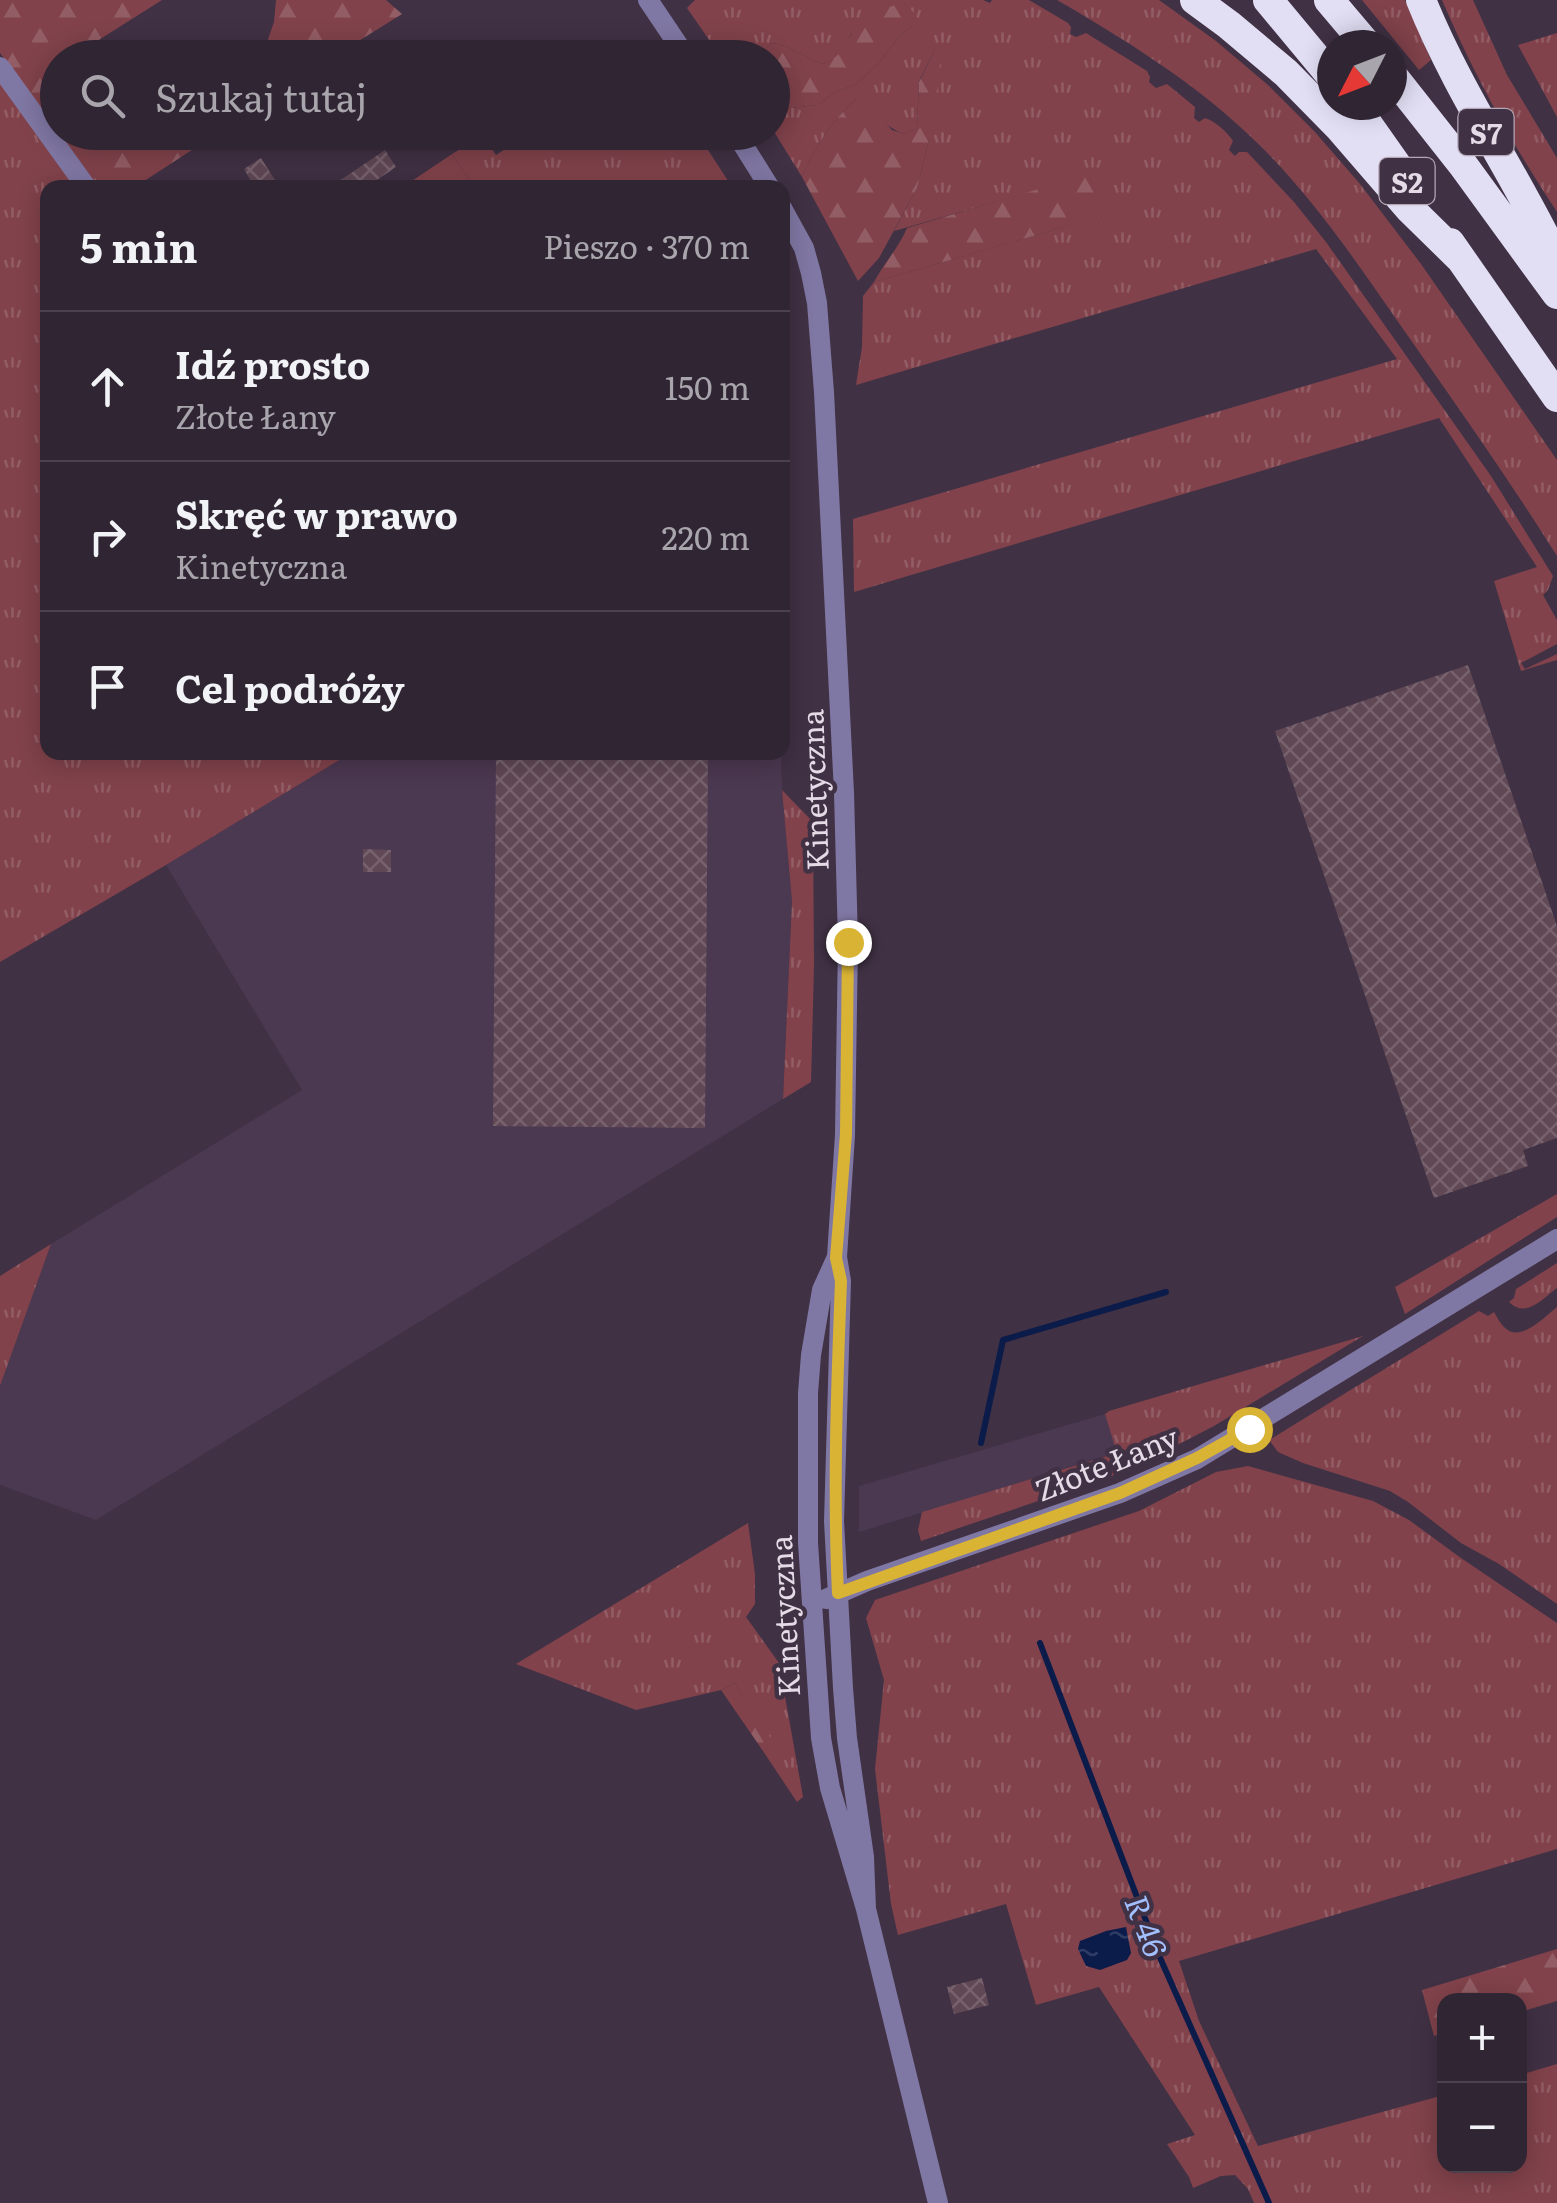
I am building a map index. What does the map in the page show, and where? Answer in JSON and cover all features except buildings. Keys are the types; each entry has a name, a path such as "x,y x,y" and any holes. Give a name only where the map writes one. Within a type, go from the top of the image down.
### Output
{"highway":[{"path":"1195,0 1296,82 1409,208 1460,258"},
{"path":"1268,0 1317,58"},
{"path":"1329,0 1354,30"},
{"name":"S7","path":"1420,0 1471,107 1557,261"},
{"name":"S2","path":"1407,94 1557,294"},
{"name":"S2","path":"1364,120 1557,397"}],"street":[{"path":"648,0 675,40"},
{"path":"0,66 40,122"},
{"path":"60,150 81,180"},
{"path":"746,150 765,180"},
{"name":"Kinetyczna","path":"790,223 804,248 817,303 844,793 848,942 846,1134 836,1258 841,1281 834,1478 840,1652 847,1738 864,1857 866,1908"},
{"name":"Złote Łany","path":"810,1606 1120,1493 1197,1458 1557,1239"},
{"name":"Kinetyczna","path":"836,1258 822,1290 811,1355 807,1502 810,1606 821,1738 830,1788 866,1908 938,2203"}],"shaded area":[{"path":"339,760 781,760 792,901 783,1099 96,1520 0,1485 0,1386 51,1244 302,1090 166,865"},
{"path":"1105,1414 1118,1452 859,1532 859,1486"}],"green space":[{"path":"0,0 162,0 99,40 40,40 40,108 0,53"},
{"path":"276,0 386,0 402,14 360,40 268,40"},
{"path":"695,0 1029,0 1068,23 1070,34 1076,37 1086,33 1147,71 1149,82 1156,88 1167,84 1195,107 1194,118 1199,122 1205,118 1220,127 1233,141 1229,150 1235,156 1247,152 1294,202 1491,476 1553,576 1543,595 1557,620 1557,644 1521,663 1525,669 1557,654 1557,660 1521,671 1494,581 1537,567 1439,418 854,592 853,519 1397,359 1316,249 856,385 862,347 863,296 874,282 1102,216 1089,175 894,231 917,188 928,144 935,49 919,81 917,128 905,134 898,132 856,99 825,135 802,177 785,150 790,150 790,108 818,105 835,92 856,84 877,65 912,26 915,15 904,3 851,34 838,57 823,64 790,48 790,40 709,40 687,8"},
{"path":"1057,0 1159,0 1268,85 1315,132 1421,264 1557,460 1557,556 1371,283 1294,181 1249,135 1181,79"},
{"path":"1362,0 1405,0 1431,60 1419,70 1407,55 1407,30 1386,30"},
{"path":"1442,0 1473,0 1507,75 1557,158 1557,212 1495,109"},
{"path":"904,3 916,15 912,26 856,84 835,92 818,105 790,108 790,48 823,64 838,55 855,30 881,10"},
{"path":"1557,33 1557,117 1518,45"},
{"path":"944,48 917,188 879,258 858,281 802,177 825,135 856,99 862,98 892,130 905,134 917,128 919,82 935,49"},
{"path":"0,81 40,136 40,150 50,150 72,180 40,180 40,760 339,760 0,962"},
{"path":"70,150 192,150 146,180 92,180"},
{"path":"459,150 493,150 496,155 504,150 708,150 727,180 469,180 452,154"},
{"path":"452,154 469,180 413,180"},
{"path":"1089,174 1103,216 874,282 907,228"},
{"path":"782,790 813,822 814,966 811,1082 783,1099 792,901"},
{"path":"1557,1194 1557,1217 1405,1314 1395,1287"},
{"path":"51,1244 0,1386 0,1276"},
{"path":"1557,1263 1557,1288 1540,1302 1522,1309 1509,1302 1516,1289"},
{"path":"1557,1307 1557,1604 1461,1543 1390,1491 1303,1463 1278,1452 1269,1440 1479,1311 1488,1316 1494,1312 1504,1327 1517,1332 1532,1327"},
{"path":"1363,1336 1214,1426 1129,1470 921,1541 918,1530 922,1512 1117,1453 1105,1414 1109,1411"},
{"path":"1248,1466 1373,1501 1409,1520 1557,1623 1557,1849 1179,1961 1199,2021 1258,2146 1437,2097 1437,2173 1527,2173 1527,2073 1557,2064 1557,2203 1254,2203 1235,2175 1221,2176 1193,2188 1167,2144 1195,2135 1099,1987 1036,2005 1006,1904 898,1935 875,1769 884,1680 866,1618 875,1600 1139,1511 1216,1472"},
{"path":"748,1523 755,1604 746,1617 779,1663 803,1797 797,1802 763,1751 773,1743 735,1683 721,1690 636,1710 516,1664"},
{"path":"735,1683 774,1743 763,1751 721,1690"},
{"path":"1557,1949 1557,2001 1527,2010 1527,1993 1437,1993 1434,2036 1422,1990"}],"water":[{"path":"1126,1927 1131,1953 1127,1960 1100,1970 1086,1966 1078,1949 1080,1941"}],"waterway":[{"path":"981,1443 1003,1340 1166,1292"},
{"name":"R 46","path":"1040,1643 1161,1960 1269,2203"}],"route":[{"path":"848,942 846,1134 836,1258 841,1281 834,1440 838,1593 1120,1493 1249,1429"}]}
